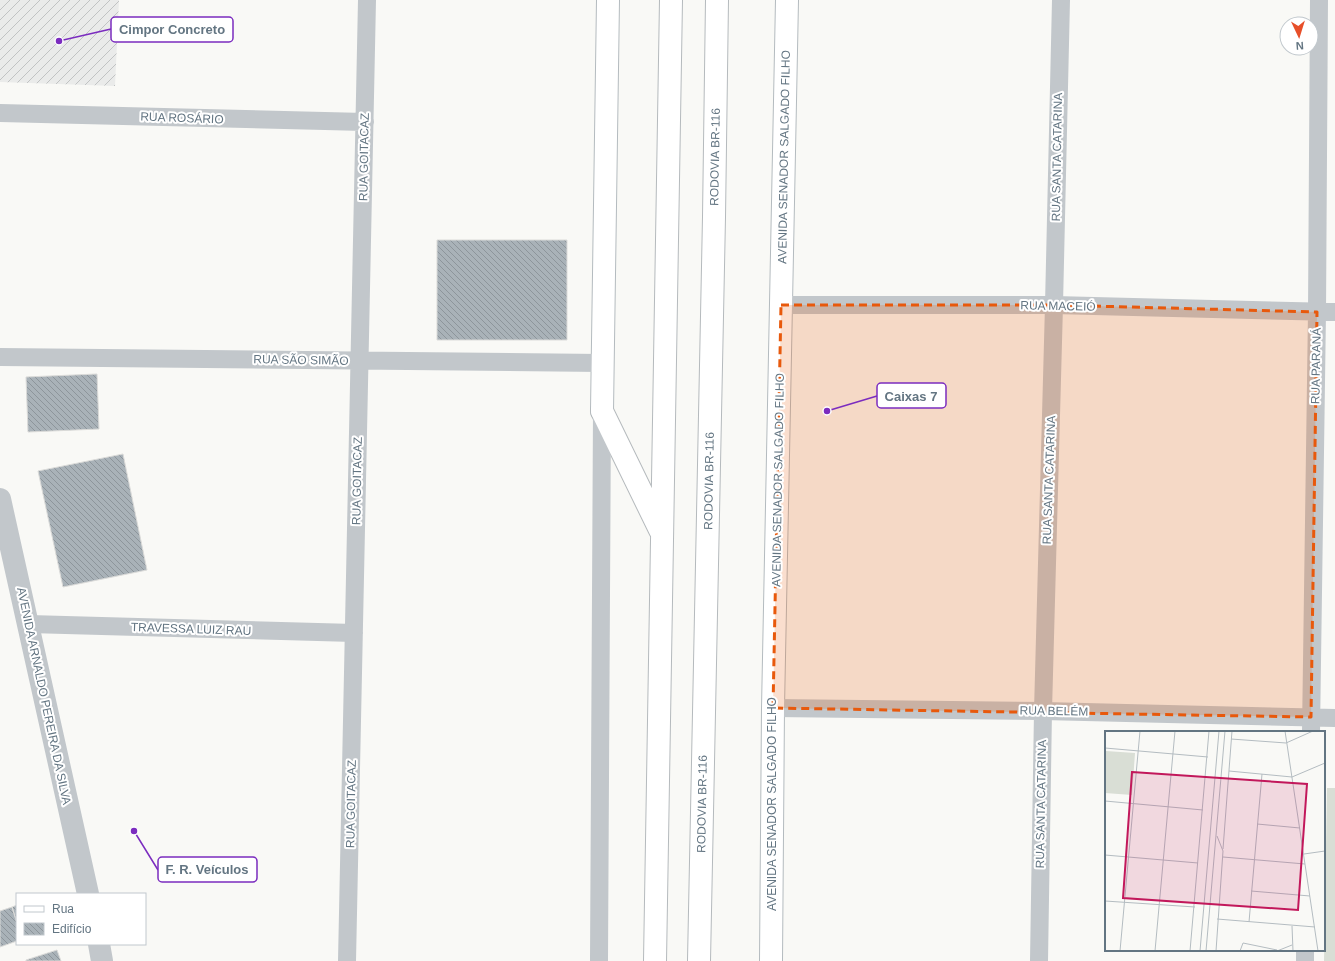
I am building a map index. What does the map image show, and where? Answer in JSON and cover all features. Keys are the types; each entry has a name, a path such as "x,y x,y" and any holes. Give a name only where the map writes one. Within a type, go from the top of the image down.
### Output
{"main road":[{"path":"608,0 602,411 662,534"},
{"path":"655,961 671,0"},
{"name":"RODOVIA BR-116","path":"699,961 718,0"},
{"name":"AVENIDA SENADOR SALGADO FILHO","path":"771,961 772,708 782,305 787,0"}],"street":[{"name":"RUA GOITACAZ","path":"347,961 367,0"},
{"name":"RUA SANTA CATARINA","path":"1039,961 1043,711 1061,0"},
{"name":"RUA PARANÁ","path":"1311,724 1317,312 1319,0"},
{"name":"RUA ROSÁRIO","path":"0,113 365,122"},
{"name":"RUA MACEIÓ","path":"782,305 1054,305 1335,312"},
{"name":"RUA SÃO SIMÃO","path":"0,357 602,363"},
{"path":"600,961 602,411"},
{"name":"AVENIDA ARNALDO PEREIRA DA SILVA","path":"0,499 88,893"},
{"name":"TRAVESSA LUIZ RAU","path":"29,624 354,633"},
{"name":"RUA BELÉM","path":"772,708 1043,711 1311,724 1335,718"},
{"path":"99,945 102,961"}],"highlighted area":[{"path":"781,305 1054,305 1317,312 1311,717 773,708"}],"shaded area":[{"path":"0,0 119,0 115,86 0,82"},
{"path":"1327,788 1335,788 1335,961 1324,961"}],"building":[{"path":"437,240 567,240 567,340 437,340"},
{"path":"97,374 99,429 28,432 26,377"},
{"path":"123,454 147,570 63,587 38,471"},
{"path":"16,905 16,920 12,907"},
{"path":"12,907 16,920 16,941 0,947 0,911"},
{"path":"57,950 61,961 26,961 26,960"}],"place":[{"name":"Cimpor Concreto","path":"59,41"},
{"name":"Caixas 7","path":"827,411"},
{"name":"F. R. Veículos","path":"134,831"}]}
